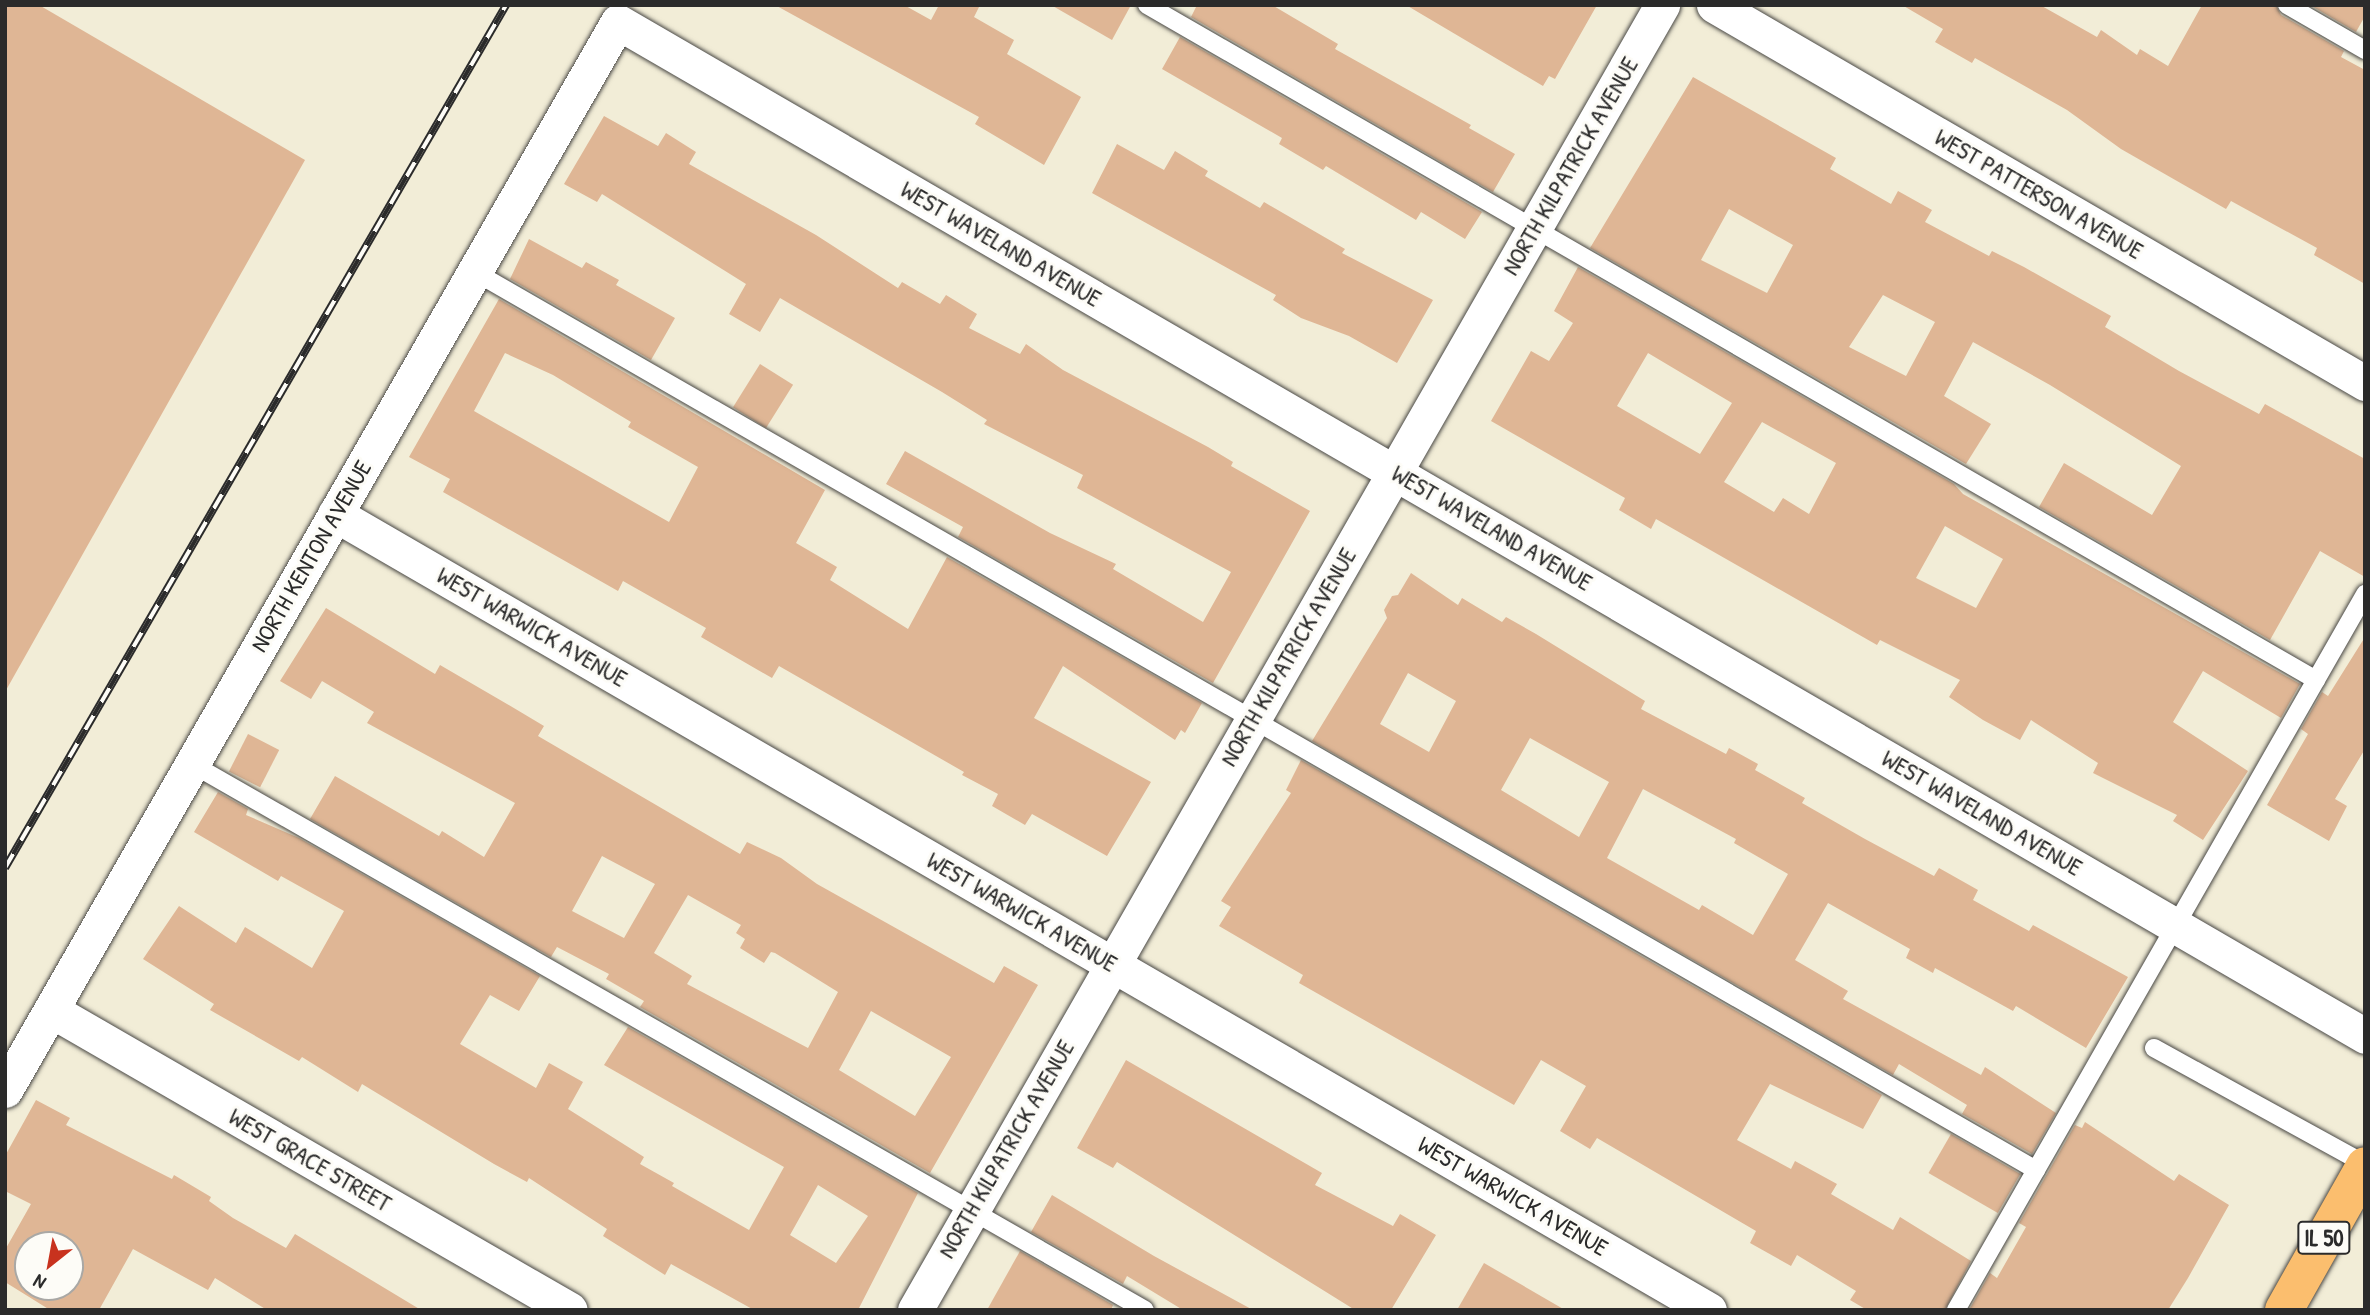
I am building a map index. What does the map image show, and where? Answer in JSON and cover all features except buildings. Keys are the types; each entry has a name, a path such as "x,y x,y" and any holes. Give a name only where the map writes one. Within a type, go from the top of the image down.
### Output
{"main road":[{"name":"IL 50","path":"2284,1310 2365,1165"}],"street":[{"name":"NORTH KILPATRICK AVENUE","path":"915,1310 1662,5"},
{"name":"WEST PATTERSON AVENUE","path":"1714,5 2365,383"},
{"name":"NORTH KENTON AVENUE","path":"5,1090 618,22"},
{"name":"WEST WAVELAND AVENUE","path":"618,22 2365,1036"},
{"name":"WEST WARWICK AVENUE","path":"335,514 1709,1310"},
{"name":"WEST GRACE STREET","path":"51,1010 569,1310"}],"lane":[{"path":"1147,5 2316,680"},
{"path":"2287,5 2365,50"},
{"path":"475,272 2036,1170"},
{"path":"1956,1310 2365,594"},
{"path":"192,764 1145,1310"},
{"path":"2154,1048 2365,1165"}],"railway":[{"path":"5,868 506,5"}]}
